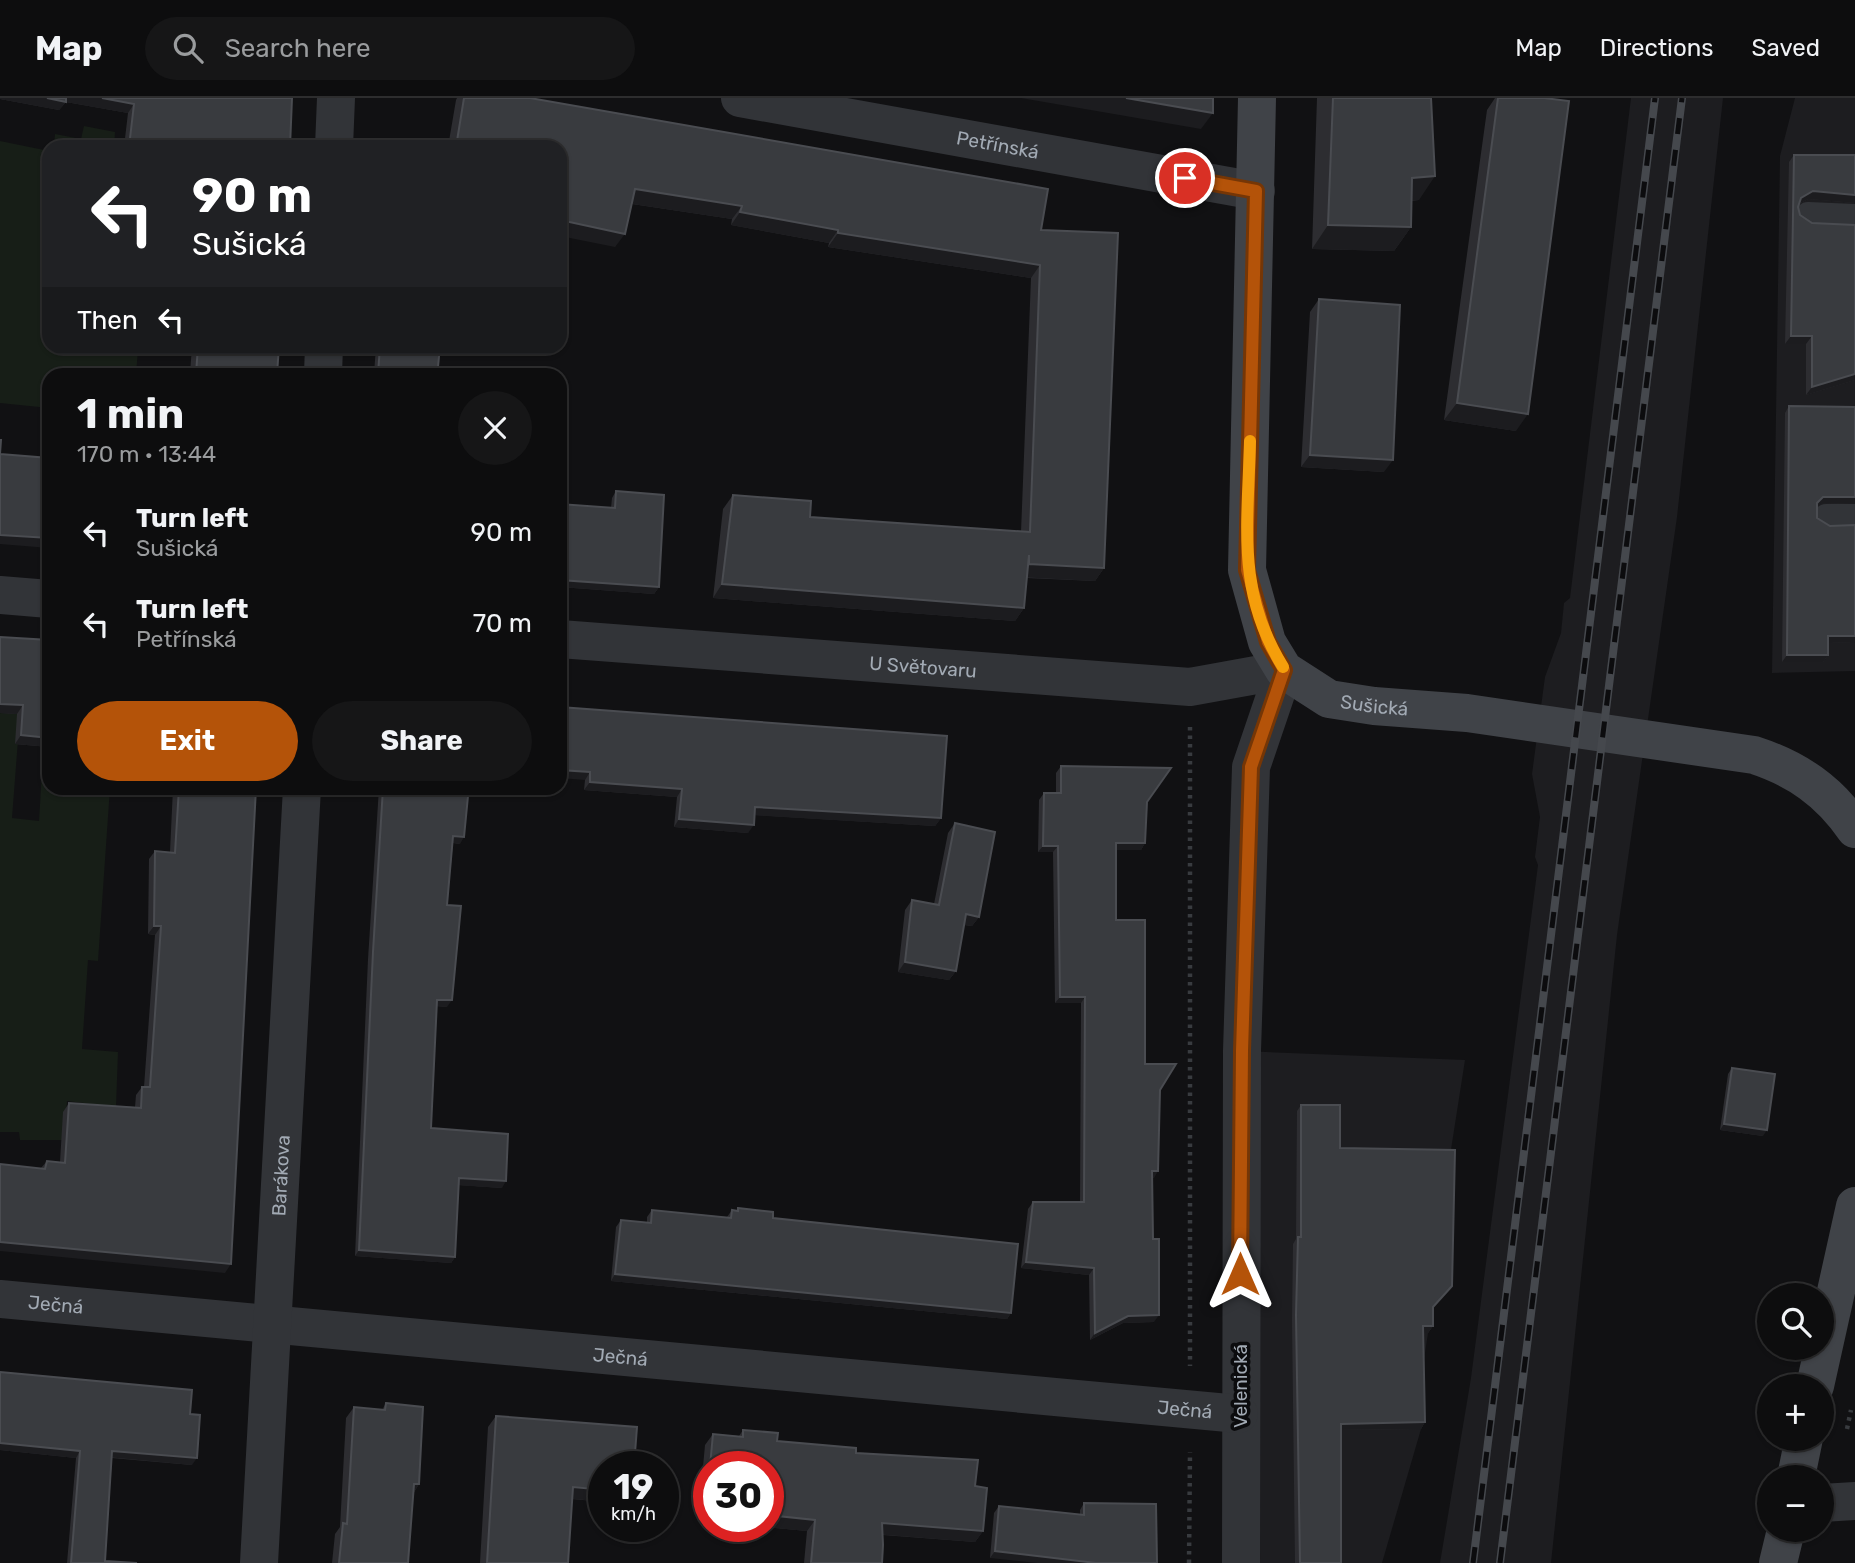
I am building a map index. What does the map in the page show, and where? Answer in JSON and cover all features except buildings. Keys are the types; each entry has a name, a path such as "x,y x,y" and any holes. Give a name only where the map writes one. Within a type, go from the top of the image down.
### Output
{"street":[{"path":"334,140 336,98"},
{"name":"Petřínská","path":"740,98 1256,191"},
{"name":"Sušická","path":"1257,98 1247,570 1268,642 1284,670 1329,699 1374,706 1467,713 1754,755 1785,766 1814,783 1855,828"},
{"path":"0,595 42,598"},
{"name":"U Světovaru","path":"567,640 1190,687 1284,670"},
{"name":"Velenická","path":"1241,1563 1239,1414 1242,1051 1251,767 1284,670"},
{"name":"Barákova","path":"259,1563 302,795"},
{"path":"1818,1374 1855,1206"},
{"name":"Ječná","path":"0,1299 1239,1414"},
{"path":"1834,1502 1855,1501"},
{"path":"1778,1563 1783,1542"}],"lane":[{"path":"1808,215 1855,217"},
{"path":"1826,517 1855,517"}],"path":[{"path":"1189,1563 1190,687"}],"shaded area":[{"path":"1631,98 1723,98 1677,517 1617,935 1551,1563 1440,1563 1471,1378 1538,865 1535,857 1540,817 1532,774 1545,677 1561,633 1564,603 1570,598"},
{"path":"1795,98 1855,98 1855,671 1772,673 1780,156"},
{"path":"84,126 115,132 114,140 55,140 55,134 81,139"},
{"path":"0,141 42,150 42,354 138,354 136,368 42,368 42,407 0,403"},
{"path":"0,713 20,714 12,818 39,821 42,771 42,795 110,795 98,961 88,960 82,1049 118,1052 116,1107 67,1101 64,1140 20,1140 19,1132 0,1132"},
{"path":"1242,1051 1465,1060 1450,1156 1447,1293 1429,1293 1428,1333 1420,1386 1421,1429 1382,1563 1241,1563"}],"railway":[{"path":"1473,1563 1655,98"},
{"path":"1500,1563 1682,98"}],"slow traffic":[{"path":"1250,441 1247,570 1268,642 1283,667"}],"route":[{"path":"1185,178 1256,191 1247,570 1268,642 1284,670 1251,767 1242,1051 1240,1274"}]}
